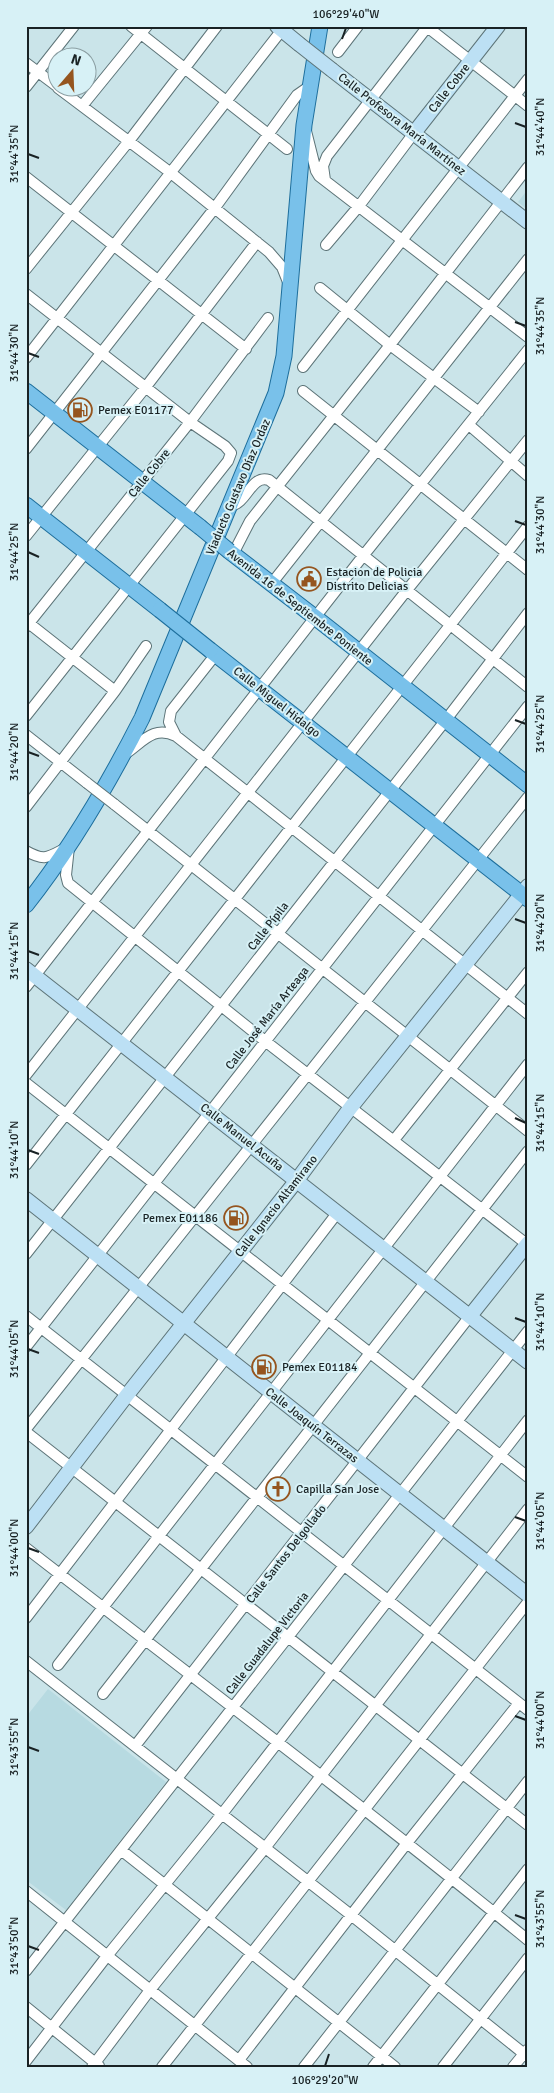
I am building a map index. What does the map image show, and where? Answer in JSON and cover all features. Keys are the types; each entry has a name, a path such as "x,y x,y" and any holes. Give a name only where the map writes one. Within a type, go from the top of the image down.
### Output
{"main road":[{"name":"Viaducto Gustavo Díaz Ordaz","path":"26,905 69,846 124,755 142,718 276,393 284,356 304,125 320,26"},
{"name":"Avenida 16 de Septiembre Poniente","path":"26,391 528,785"},
{"name":"Calle Miguel Hidalgo","path":"26,504 433,824 526,893"}],"street":[{"path":"26,86 74,26"},
{"path":"131,26 144,30 185,68 287,149"},
{"path":"26,269 129,141 217,26"},
{"path":"338,52 358,26"},
{"name":"Calle Cobre","path":"326,245 359,206 498,26"},
{"path":"325,180 323,166 326,156 427,27 528,106"},
{"path":"26,358 227,101 281,28"},
{"name":"Calle Profesora María Martínez","path":"281,28 370,100 528,222"},
{"path":"82,106 144,30"},
{"path":"26,62 48,79"},
{"path":"303,367 457,167 528,79"},
{"path":"26,449 214,208 297,95 310,86"},
{"path":"72,98 171,173 257,242 277,260 289,284"},
{"path":"304,125 316,171 325,180 528,337"},
{"path":"231,552 244,530 528,167"},
{"path":"26,178 246,349"},
{"path":"26,536 202,316 257,242"},
{"path":"272,583 528,259"},
{"path":"320,288 390,345 479,412"},
{"path":"26,294 145,388 225,446 231,453 228,460 26,716"},
{"name":"Calle Cobre","path":"27,624 190,422 268,318"},
{"path":"26,987 31,972 91,903 363,556 528,350"},
{"path":"303,391 528,570"},
{"path":"469,425 528,476"},
{"path":"26,1075 407,590 528,440"},
{"path":"230,506 239,504 254,484 261,479 269,480 528,687"},
{"path":"26,1165 528,526"},
{"name":"Calle Pípila","path":"26,1254 278,935 528,613"},
{"path":"27,624 115,692"},
{"path":"26,807 115,692 146,646"},
{"path":"176,736 169,722 171,711 213,652"},
{"name":"Calle José María Arteaga","path":"26,1346 211,1112 433,824 528,706"},
{"path":"124,755 156,732 164,732 176,736 528,1014"},
{"path":"26,736 528,1131"},
{"path":"528,796 194,1215 83,1360 26,1430 528,1825"},
{"path":"26,851 39,858 48,858 69,846"},
{"path":"69,846 66,878 68,883 91,903 265,1041 528,1244"},
{"name":"Calle Ignacio Altamirano","path":"26,1527 127,1395 297,1180 351,1107 465,965 526,893"},
{"name":"Calle Manuel Acuña","path":"31,972 528,1362"},
{"path":"394,1140 528,972"},
{"path":"58,1665 382,1247 528,1064"},
{"path":"26,1083 528,1477"},
{"path":"103,1694 528,1152"},
{"name":"Calle Joaquín Terrazas","path":"26,1199 528,1595"},
{"path":"26,1618 338,1212"},
{"name":"Calle Santos Delgollado","path":"135,1746 528,1244"},
{"path":"26,1316 528,1710"},
{"name":"Calle Guadalupe Victoria","path":"26,1971 528,1330"},
{"path":"26,2060 278,1743 528,1420"},
{"path":"26,2006 95,2066 150,1990 265,1848 433,1634 528,1509"},
{"path":"26,1548 407,1843 528,1940"},
{"path":"162,2067 250,1952 365,1811 528,1602"},
{"path":"26,1661 395,1950 480,2019 526,2053 513,2067"},
{"path":"238,2060 350,1915 519,1703"},
{"path":"304,2067 528,1781"},
{"path":"122,1850 395,2067"},
{"path":"374,2067 528,1869"},
{"path":"26,1891 247,2067"},
{"path":"443,2067 528,1958"}],"shaded area":[{"path":"528,189 528,210 518,202"},
{"path":"48,1689 166,1782 66,1910 26,1880 26,1717"}],"place":[{"name":"Pemex E01177","path":"80,410"},
{"name":"Estacion de Policia Distrito Delicias","path":"309,579"},
{"name":"Pemex E01186","path":"236,1218"},
{"name":"Pemex E01184","path":"264,1367"},
{"name":"Capilla San Jose","path":"278,1489"}]}
